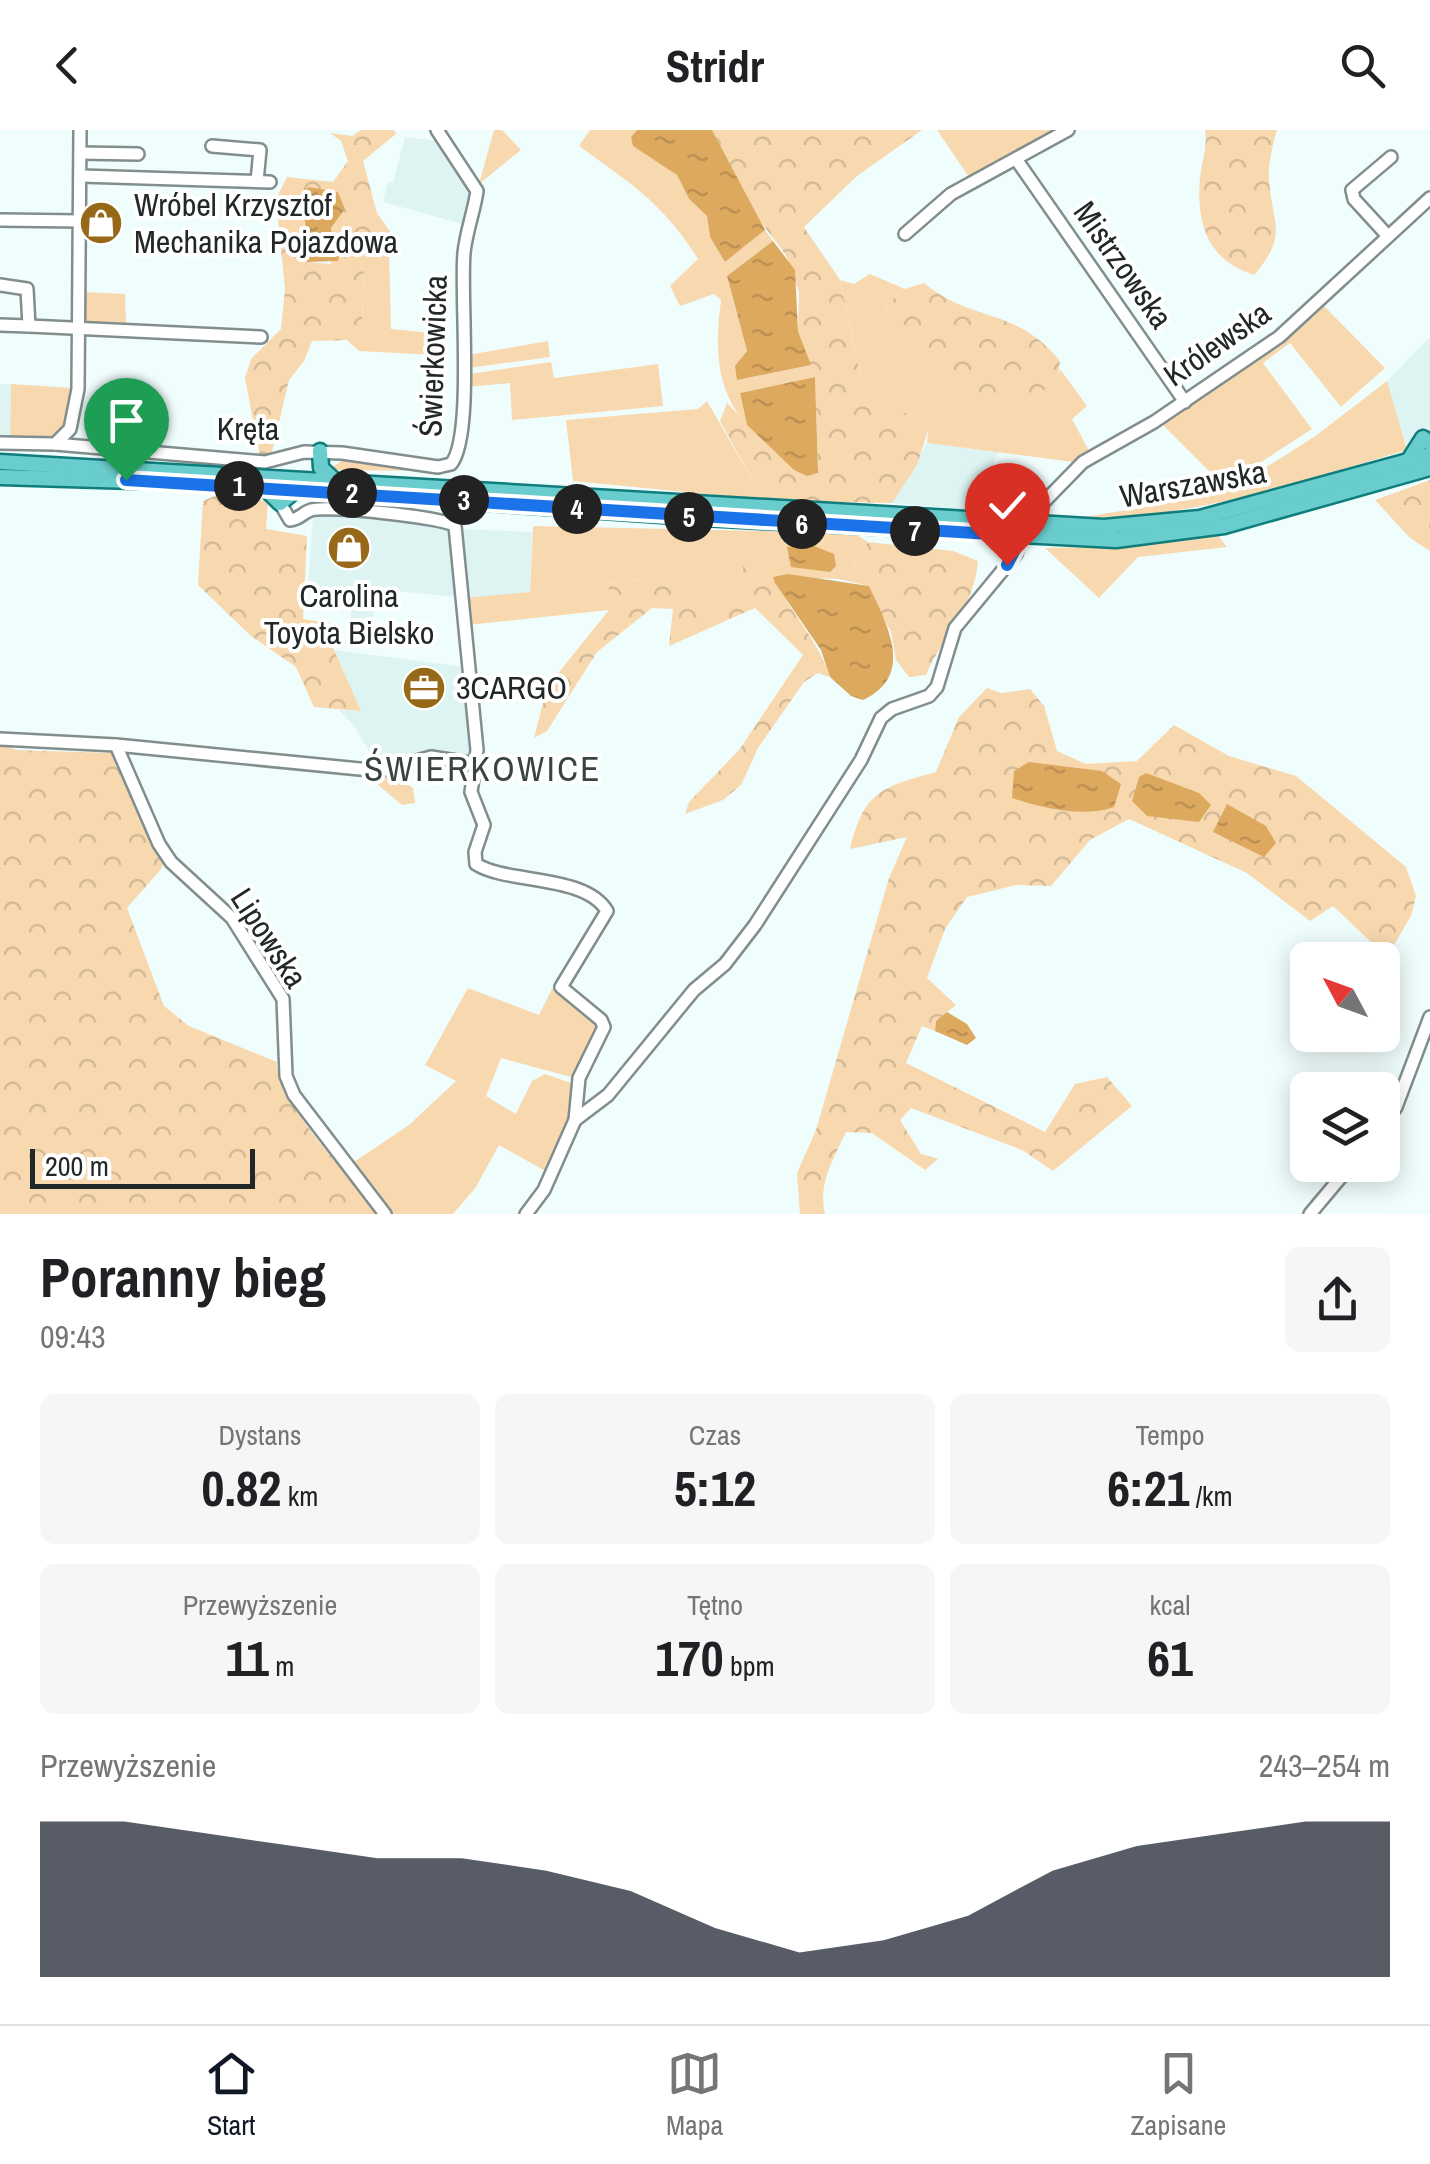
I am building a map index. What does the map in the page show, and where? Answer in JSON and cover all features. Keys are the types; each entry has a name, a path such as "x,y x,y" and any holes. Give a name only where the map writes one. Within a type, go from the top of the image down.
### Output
{"main road":[{"path":"1408,461 1423,438 1430,443"},
{"path":"320,451 321,468 335,481"},
{"name":"Warszawska","path":"0,462 1033,525 1137,526 1200,518 1430,455"},
{"name":"Warszawska","path":"0,477 266,488 1116,540 1195,532 1430,468"},
{"path":"266,488 280,503 296,490"}],"street":[{"path":"55,444 70,429 78,389 80,130"},
{"name":"Świerkowicka","path":"320,451 438,466 456,459 464,372 464,248 477,192 437,130"},
{"path":"905,234 936,204 1068,130"},
{"path":"81,176 264,181 260,150 212,146"},
{"path":"80,153 138,154"},
{"path":"1388,234 1354,198 1352,190 1391,157"},
{"name":"Mistrzowska","path":"1016,159 1185,402"},
{"name":"Królewska","path":"1033,525 1039,507 1083,462 1185,402 1325,299 1388,234 1430,198"},
{"path":"0,220 80,221"},
{"path":"0,285 27,289 30,326"},
{"path":"0,326 80,326 261,337"},
{"name":"Kręta","path":"0,443 265,462 320,451"},
{"path":"280,503 290,520 318,510 444,519 454,526 476,764 471,792 484,825 474,852 476,864 567,888 597,900 607,911 561,987 604,1024 579,1078 575,1120 544,1190 526,1214"},
{"path":"575,1120 608,1094 755,926 862,760 881,718 892,709 929,696 937,686 956,628 1016,554 1022,536"},
{"path":"0,739 116,745 380,771 430,757 476,764"},
{"name":"Lipowska","path":"116,745 159,844 171,862 232,918 283,999 286,1076 294,1095 385,1214"},
{"path":"1400,1096 1430,1017"},
{"path":"1310,1214 1337,1182"}],"shaded area":[{"path":"405,137 437,141 475,187 466,225 383,202 388,182 393,183"},
{"path":"1430,337 1430,444 1407,450 1387,381"},
{"path":"0,384 11,384 10,438 0,438"},
{"path":"927,443 998,452 974,510 892,503"},
{"path":"313,514 444,523 451,529 457,597 376,589 372,628 351,626 351,592 308,588"},
{"path":"462,529 532,532 530,592 464,598"},
{"path":"334,650 465,667 472,751 469,757 421,753 377,765 355,727 339,710 360,711"}],"green space":[{"path":"361,130 394,130 396,134 363,161 377,213 396,240 389,248 365,234 362,321 347,340 312,341 304,361 289,380 271,456 260,457 245,378 251,359 281,329 285,289 276,199 287,177 333,182 348,161 341,141 330,133 352,136","holes":["308,188 338,192 345,209 331,228 331,237 308,235 301,204","316,244 332,244 331,264 307,262"]},
{"path":"494,130 502,130 521,150 479,184"},
{"path":"590,130 637,130 631,137 677,175 689,199 707,216 710,237 725,262 765,230 773,241 727,276 747,352 737,380 811,365 815,377 740,393 747,425 723,382 718,334 721,300 714,294 680,306 670,286 698,259 658,208 579,146"},
{"path":"712,130 922,130 857,176 804,227 840,280 861,378 873,398 913,417 928,430 917,465 892,503 776,501 753,481 720,421 727,403 794,470 818,473 815,377 798,331 799,292 786,255 760,221"},
{"path":"937,130 1060,130 971,180"},
{"path":"1205,130 1277,130 1269,172 1275,238 1254,275 1225,260 1215,250 1203,224 1199,194"},
{"path":"365,233 389,248 391,329 432,333 434,355 359,351 347,340 362,320"},
{"path":"870,274 905,289 885,306 905,347 1056,384 1060,369 1087,406 1072,419 1089,451 1073,462 927,443 928,430 873,398 861,378 840,280 854,284"},
{"path":"924,283 960,305 1027,331 1060,361 1057,384 1018,403 970,390 905,347 885,306 905,289"},
{"path":"85,292 125,294 126,324 85,322"},
{"path":"1324,306 1385,368 1341,407 1290,343 1263,363 1312,429 1229,483 1221,483 1160,422 1244,369"},
{"path":"548,341 550,357 468,368 468,355"},
{"path":"551,362 554,378 658,364 663,406 512,420 510,383 467,387 469,374"},
{"path":"1387,381 1407,450 1206,505 1079,518 1192,499 1206,478 1220,491 1228,491 1314,437"},
{"path":"11,384 72,388 66,426 54,440 10,438"},
{"path":"707,401 753,481 776,501 573,481 566,420 698,409"},
{"path":"343,460 432,471 328,470"},
{"path":"1430,480 1430,551 1410,538 1375,500"},
{"path":"217,495 268,501 266,529 307,536 303,619 329,623 334,650 361,711 314,707 296,667 251,636 198,585 203,501"},
{"path":"533,526 854,533 868,542 854,562 869,586 839,579 773,577 770,560 743,567 735,586 719,600 677,582 651,578 609,584 609,610 468,625 464,598 530,592"},
{"path":"1217,534 1227,547 1138,557 1099,598 1045,548 1140,546"},
{"path":"868,542 953,551 978,561 965,607 926,675 909,677 896,660 891,632 854,561"},
{"path":"756,559 770,560 781,591 816,646 830,677 818,673 804,682 758,748 741,785 723,800 685,814 689,802 739,750 803,655 755,608 669,646 673,609 652,608 597,652 547,731 534,738 547,687 609,610 609,584 664,578 719,600 735,586 743,567"},
{"path":"987,688 1001,693 1030,689 1044,706 1057,751 1086,764 1137,761 1174,725 1229,756 1296,776 1406,867 1416,896 1411,916 1396,942 1371,942 1333,906 1310,921 1247,873 1129,819 1090,840 1051,886 1016,885 967,897 945,929 927,978 956,1005 936,1021 935,1031 922,1026 906,1063 1045,1132 1075,1084 1107,1077 1132,1106 1053,1171 1022,1150 911,1108 900,1120 921,1154 938,1159 925,1170 872,1133 846,1132 825,1182 825,1214 800,1214 797,1173 816,1130 889,878 907,837 850,849 856,830 878,794 936,772 959,717"},
{"path":"0,742 16,750 112,753 164,857 162,868 127,908 164,1006 189,1026 277,1062 279,1077 301,1117 380,1214 0,1214"},
{"path":"393,775 413,788 415,803 402,805 372,780"},
{"path":"553,987 599,1025 575,1078 501,1058 486,1096 516,1114 532,1081 545,1074 571,1083 567,1122 547,1172 499,1145 476,1187 453,1214 393,1214 354,1162 409,1125 456,1081 425,1065 468,988 539,1015"}],"water":[{"path":"637,130 712,130 765,230 725,262 710,237 707,216 689,199 677,175 633,146 631,137"},
{"path":"308,187 338,192 345,209 331,228 332,237 308,235 301,204"},
{"path":"773,241 795,270 798,331 811,365 737,380 735,366 747,351 727,276"},
{"path":"332,244 341,250 338,261 307,262 307,245"},
{"path":"815,377 818,473 807,476 794,470 747,425 740,393"},
{"path":"807,543 834,554 836,566 830,572 791,567 787,547"},
{"path":"788,574 869,586 893,648 889,677 879,690 863,700 851,696 830,677 821,650 775,583 773,577"},
{"path":"1029,762 1102,771 1121,784 1114,807 1076,812 1012,798 1014,771"},
{"path":"1146,773 1199,793 1211,805 1199,822 1147,816 1132,801 1139,777"},
{"path":"1227,804 1266,826 1276,843 1264,857 1213,832"},
{"path":"947,1012 967,1024 976,1038 967,1045 935,1031 936,1021"}],"place":[{"name":"Wróbel Krzysztof Mechanika Pojazdowa","path":"101,223"},
{"name":"Carolina Toyota Bielsko","path":"349,548"},
{"name":"3CARGO","path":"424,688"}],"district":[{"name":"ŚWIERKOWICE","path":"483,769"}],"route":[{"path":"126,480 1022,536 1007,565"}]}
